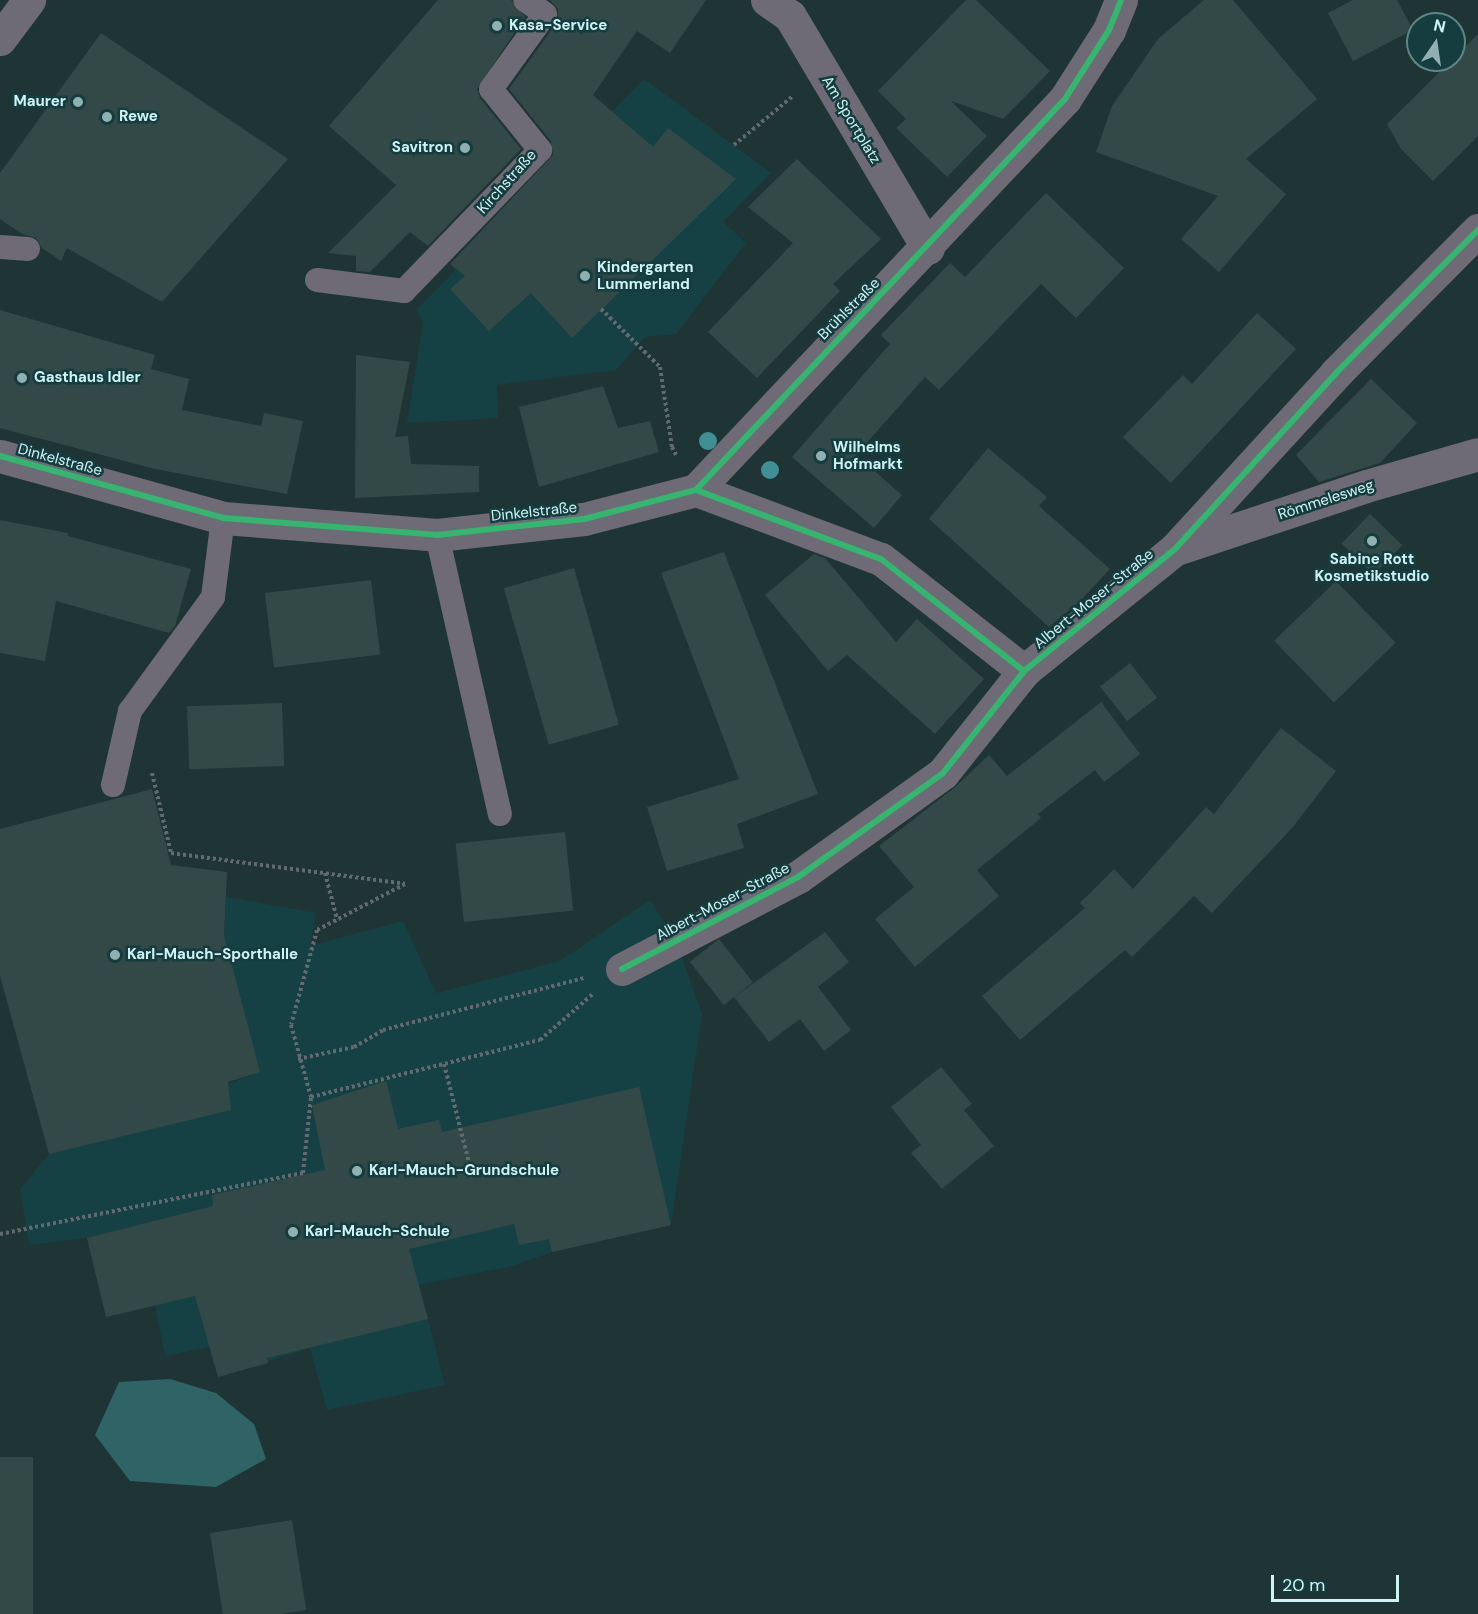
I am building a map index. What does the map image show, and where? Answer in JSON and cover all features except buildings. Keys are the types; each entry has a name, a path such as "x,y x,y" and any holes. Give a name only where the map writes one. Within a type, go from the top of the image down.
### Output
{"street":[{"path":"0,39 29,0"},
{"name":"Am Sportplatz","path":"767,0 790,16 928,248"},
{"name":"Brühlstraße","path":"696,489 802,373 928,248 1065,99 1109,30 1121,0"},
{"name":"Albert-Moser-Straße","path":"622,969 798,877 943,773 1024,671 1175,549 1336,373 1478,230"},
{"name":"Römmelesweg","path":"1175,549 1366,486 1478,454"},
{"name":"Dinkelstraße","path":"0,456 223,518 437,535 584,519 696,489"},
{"path":"696,489 881,559 1024,671"}],"lane":[{"name":"Kirchstraße","path":"317,280 404,291 540,150 491,89 545,14 525,0"},
{"path":"0,247 28,249"},
{"path":"113,785 130,711 213,597 223,518"},
{"path":"437,535 500,814"}],"path":[{"path":"734,146 822,72"},
{"path":"601,309 660,367 672,447 696,489"},
{"path":"0,1234 303,1173 311,1097 298,1059 291,1025 317,930 405,884 171,853 153,765"},
{"path":"325,873 337,920"},
{"path":"298,1059 354,1047 383,1030 622,969"},
{"path":"311,1097 540,1040 622,969"},
{"path":"444,1064 473,1179"}],"shaded area":[{"name":"Kindergarten Lummerland","path":"644,79 771,173 723,222 746,243 676,334 645,337 616,370 497,385 498,418 407,423 423,323 417,309"},
{"name":"Karl-Mauch-Grundschule","path":"226,897 316,913 310,946 403,921 436,993 560,961 650,900 676,941 702,1014 671,1225 552,1252 512,1266 419,1285 445,1385 327,1410 310,1348 218,1377 209,1347 165,1356 155,1306 106,1317 87,1238 29,1245 20,1189 49,1154 259,1072 224,935"},
{"path":"170,1379 216,1393 254,1424 266,1459 216,1487 130,1481 95,1435 119,1382"}],"cycle path":[{"path":"696,490 1065,99 1109,30 1121,0"},
{"path":"622,969 798,877 943,773 1024,671 1175,549 1336,373 1478,230"},
{"path":"0,456 223,518 437,535 584,519 696,490 881,559 1024,671"}],"place":[{"name":"Kasa-Service","path":"497,26"},
{"name":"Maurer","path":"78,102"},
{"name":"Rewe","path":"107,117"},
{"name":"Savitron","path":"465,148"},
{"name":"Kindergarten Lummerland","path":"585,276"},
{"name":"Gasthaus Idler","path":"22,378"},
{"name":"Wilhelms Hofmarkt","path":"821,456"},
{"name":"Sabine Rott Kosmetikstudio","path":"1372,541"},
{"name":"Karl-Mauch-Sporthalle","path":"115,955"},
{"name":"Karl-Mauch-Grundschule","path":"357,1171"},
{"name":"Karl-Mauch-Schule","path":"293,1232"}]}
